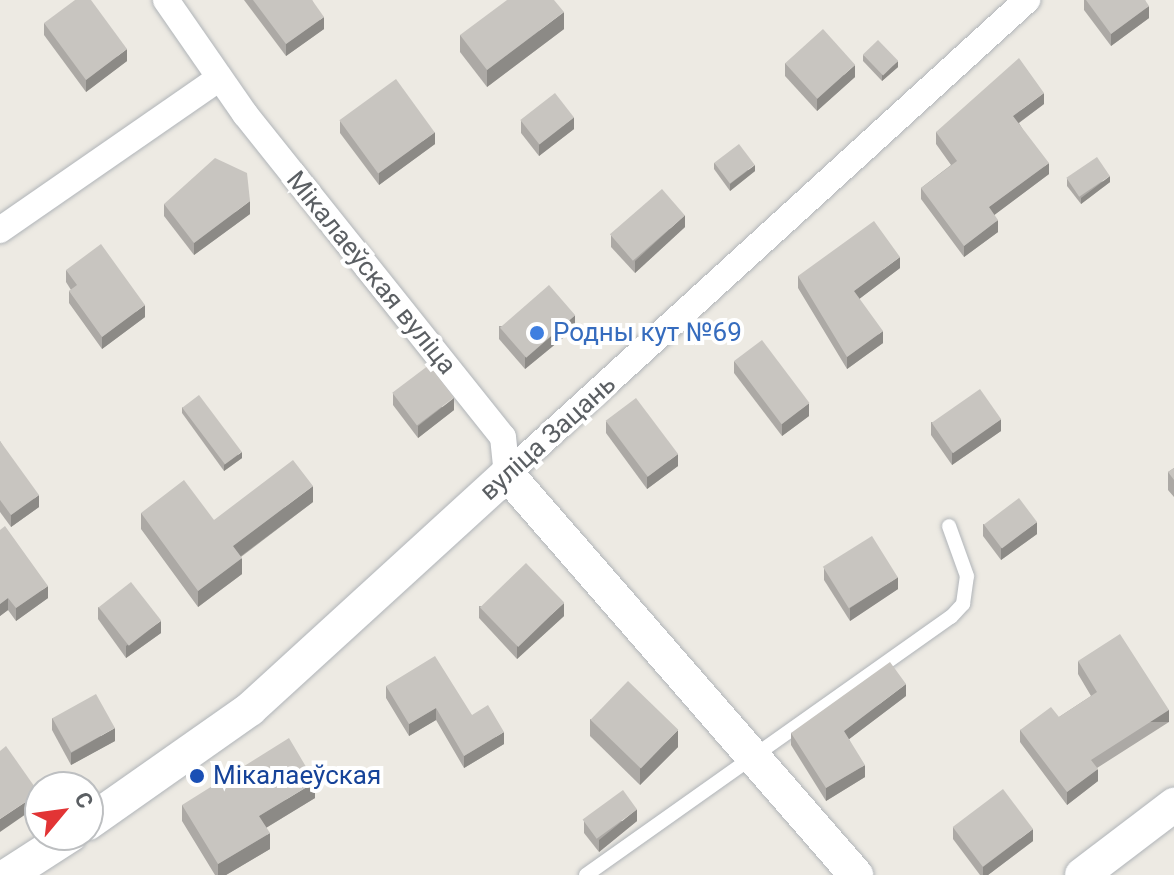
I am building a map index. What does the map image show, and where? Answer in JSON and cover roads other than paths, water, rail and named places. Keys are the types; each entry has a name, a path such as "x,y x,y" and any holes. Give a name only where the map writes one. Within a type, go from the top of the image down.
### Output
{"street":[{"name":"Мікалаеўская вуліца","path":"166,0 218,79 503,437 507,474"},
{"name":"вуліца Зацань","path":"104,812 250,709 1027,0"},
{"path":"0,230 218,79"},
{"path":"507,474 856,875"},
{"path":"1082,875 1174,805"},
{"path":"8,875 45,851"}],"lane":[{"path":"586,875 753,758 963,604 967,576 949,526"}],"place":[{"name":"Родны кут №69","path":"537,333"},
{"name":"Мікалаеўская","path":"197,776"}]}
